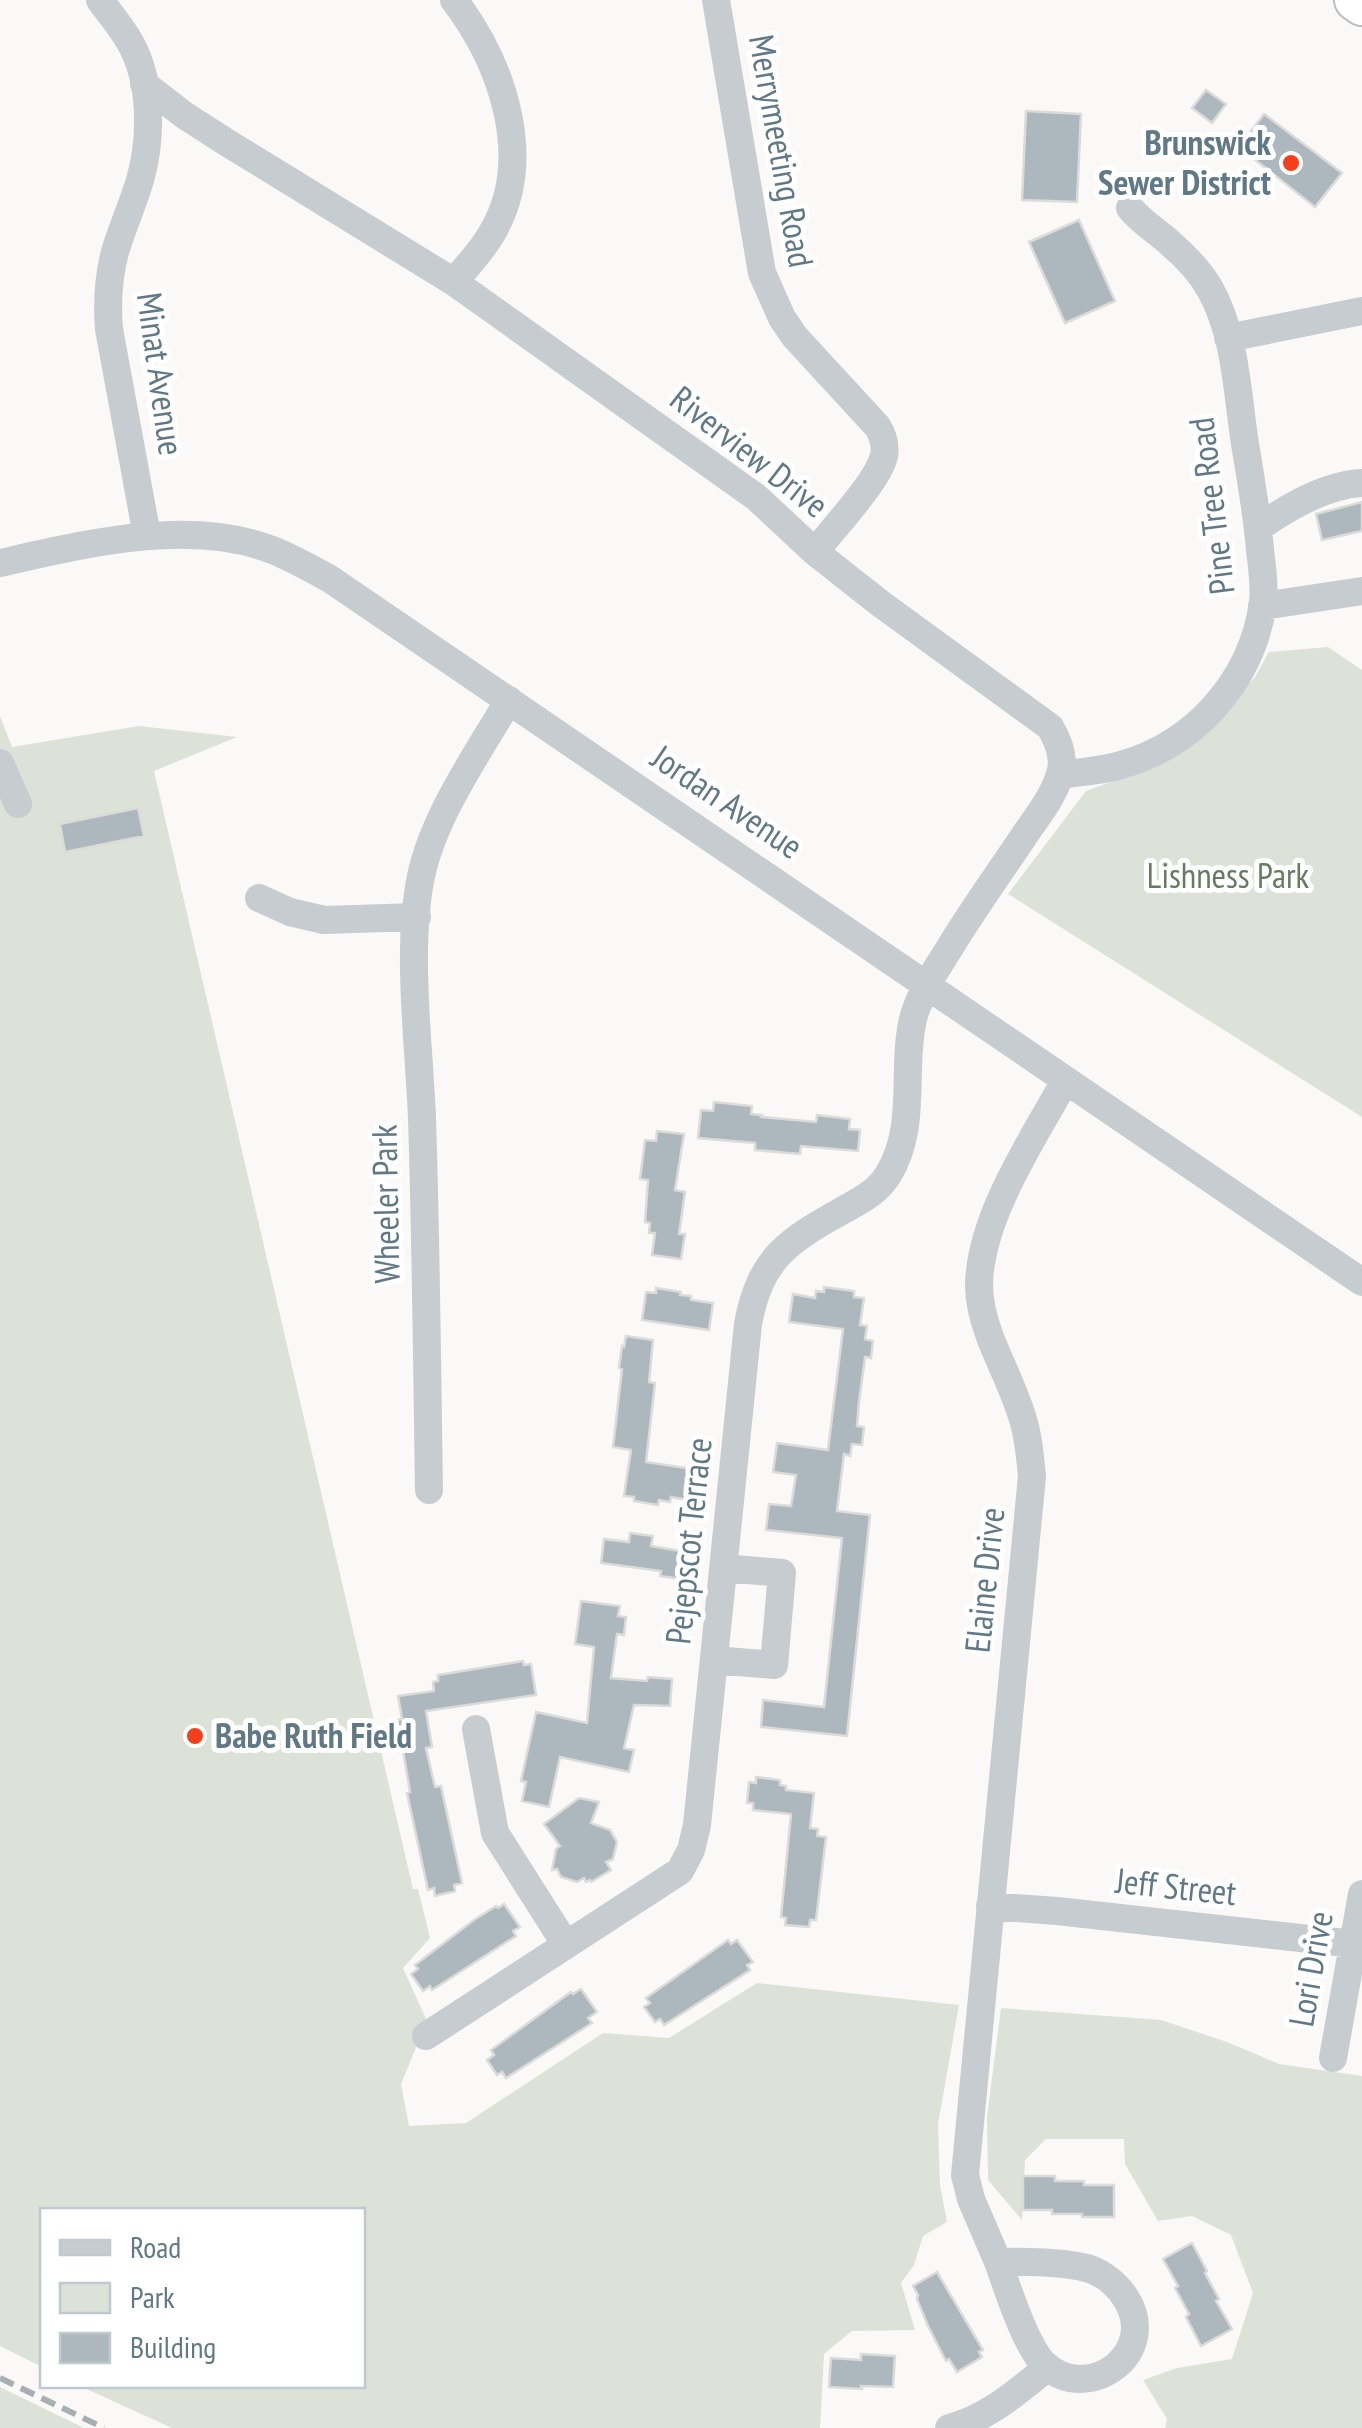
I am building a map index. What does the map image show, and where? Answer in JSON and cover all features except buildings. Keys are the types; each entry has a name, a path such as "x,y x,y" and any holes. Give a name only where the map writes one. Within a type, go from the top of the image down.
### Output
{"highway":[{"path":"1355,0 1362,5"}],"street":[{"name":"Minat Avenue","path":"100,0 132,45 144,84 148,136 145,159 115,252 107,303 146,536"},
{"path":"454,0 482,42 501,86 512,162 510,188 492,233 454,282"},
{"name":"Merrymeeting Road","path":"716,0 766,284 795,337 877,426 884,439 884,454 875,476 815,552"},
{"name":"Riverview Drive","path":"144,84 198,124 454,282 756,497 815,552 880,604 1050,727 1062,758 1060,776"},
{"name":"Pine Tree Road","path":"1060,776 1138,759 1172,742 1203,719 1231,688 1242,669 1252,648 1262,606 1258,528 1226,324 1208,285 1170,243 1139,220 1130,208"},
{"path":"1228,338 1362,311"},
{"path":"1258,528 1311,498 1362,483"},
{"name":"Jordan Avenue","path":"0,563 146,536 218,537 275,551 330,578 1362,1282"},
{"path":"1262,606 1362,592"},
{"name":"Wheeler Park","path":"429,1490 425,1204 416,1002 421,876 458,787 509,700"},
{"path":"0,763 18,804"},
{"path":"928,984 1060,776"},
{"path":"259,898 290,912 324,920 417,917"},
{"name":"Pejepscot Terrace","path":"426,2036 680,1872 691,1850 697,1824 753,1300 773,1260 786,1246 869,1196 896,1160 908,1110 910,1034 928,984"},
{"name":"Elaine Drive","path":"1048,2368 1035,2353 971,2199 965,2175 1032,1476 1025,1426 983,1312 978,1288 980,1263 1002,1196 1065,1081"},
{"path":"714,1660 774,1665 782,1573 724,1568"},
{"path":"476,1729 495,1833 566,1945"},
{"name":"Lori Drive","path":"1333,2058 1362,1894"},
{"name":"Jeff Street","path":"990,1906 1354,1944"},
{"path":"949,2428 1001,2404 1048,2368 1064,2376 1099,2376 1116,2367 1130,2351 1137,2329 1132,2307 1120,2290 1090,2270 998,2262"}],"green space":[{"name":"Lishness Park","path":"1328,647 1362,670 1362,1117 1008,894 1086,791 1151,767 1238,695 1255,677 1269,652"},
{"path":"0,716 12,747 139,726 237,737 154,771 413,1889 418,1889 430,1938 403,1968 427,2021 401,2084 409,2126 466,2123 603,2033 669,2038 757,1983 959,2005 938,2124 940,2185 947,2222 923,2236 914,2265 901,2283 915,2330 852,2331 824,2354 820,2428 172,2428 84,2388 365,2388 365,2208 40,2208 40,2366 0,2346"},
{"path":"1001,2008 1161,2020 1279,2064 1362,2076 1362,2428 1165,2428 1167,2419 1143,2380 1177,2368 1232,2359 1253,2293 1231,2235 1192,2216 1158,2221 1125,2164 1124,2139 1046,2139 1025,2160 1022,2220 988,2180 987,2117"},
{"path":"0,2387 84,2428 0,2428"}],"railway":[{"path":"0,2378 104,2428"}],"place":[{"name":"Brunswick Sewer District","path":"1291,163"},
{"name":"Babe Ruth Field","path":"195,1736"}]}
